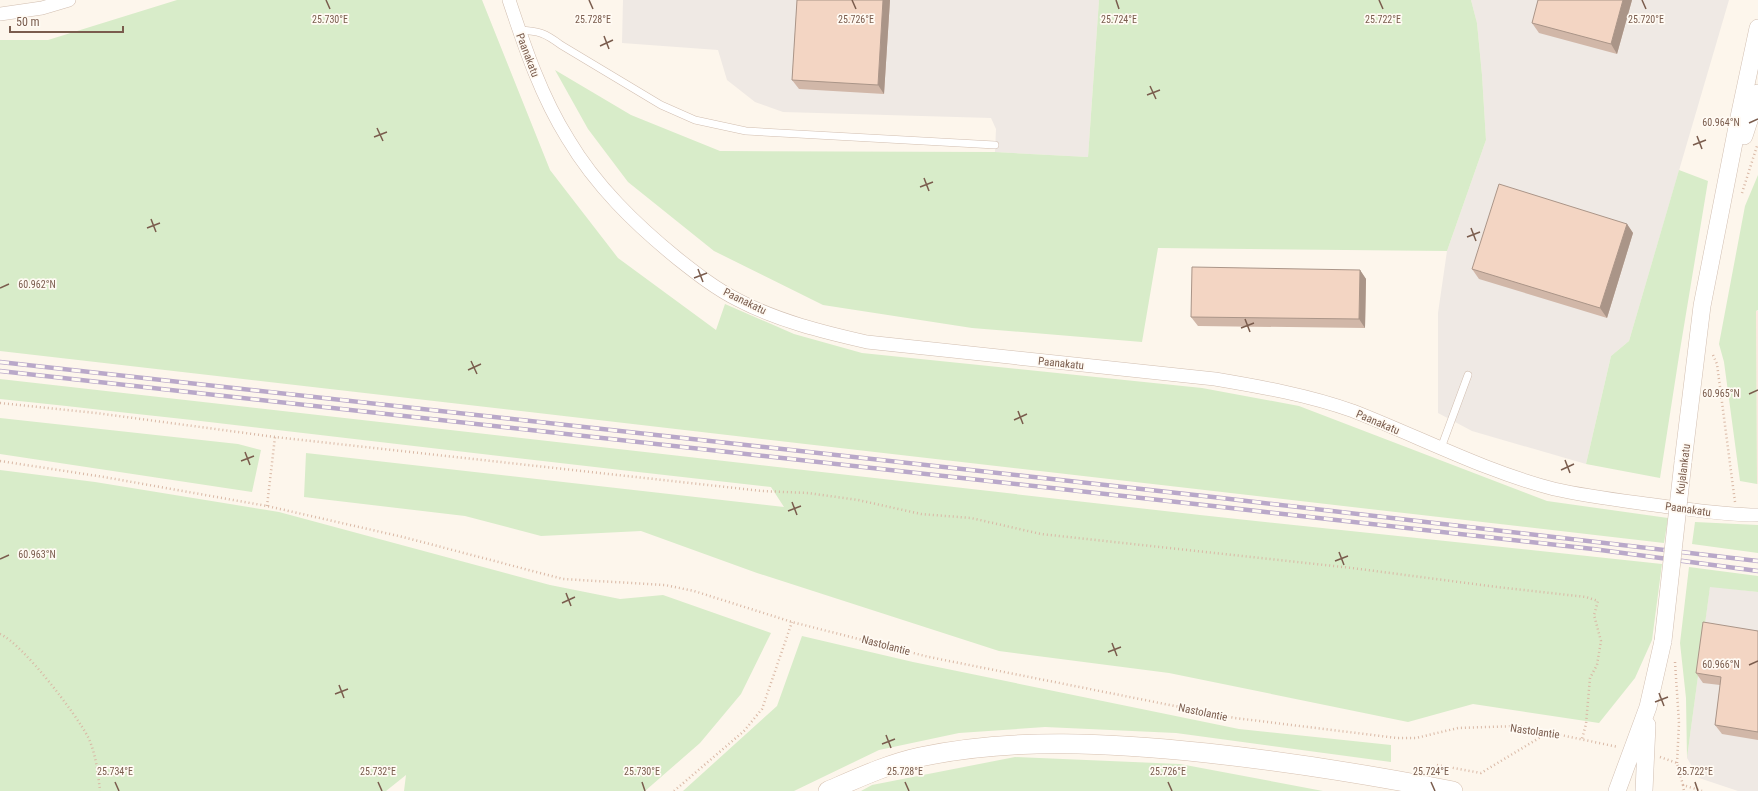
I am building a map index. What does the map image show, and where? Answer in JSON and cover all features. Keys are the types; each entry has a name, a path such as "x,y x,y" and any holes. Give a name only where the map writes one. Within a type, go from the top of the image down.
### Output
{"main road":[{"path":"828,791 874,770 920,757 971,749 1077,743 1157,748 1276,760 1376,776 1453,791"}],"street":[{"path":"0,14 42,8 69,0"},
{"name":"Paanakatu","path":"509,0 528,58 546,98 568,139 596,179 622,210 663,247 700,276 738,300 782,319 820,332 867,342 1215,379 1270,388 1309,397 1353,412 1496,470 1554,488 1610,499 1710,513 1758,515"},
{"name":"Kujalankatu","path":"1617,791 1648,707 1662,641 1702,306 1758,28"},
{"name":"Kujalankatu","path":"1717,231 1732,174 1758,92"},
{"name":"Kujalankatu","path":"1644,791 1648,707"}],"lane":[{"path":"519,30 532,30 546,34 661,105 695,120 746,131 995,145"},
{"path":"1441,448 1468,375"}],"path":[{"path":"1740,199 1758,144"},
{"path":"1709,357 1710,350 1717,364 1735,503 1729,502"},
{"path":"0,403 96,413 275,437 762,491 808,493 858,500 921,514 971,518 1041,534 1352,568 1586,597 1598,601 1594,615 1601,641 1596,665 1590,678 1586,724 1582,739"},
{"path":"267,506 275,437"},
{"name":"Nastolantie","path":"0,461 104,477 267,506 403,537 564,578 665,585 694,591 792,622 929,656 1235,718 1397,738 1416,738 1458,728 1518,726 1618,747"},
{"path":"674,791 744,731 762,708 792,622"},
{"path":"0,634 22,650 74,714 88,738 97,765 100,791"},
{"path":"1675,659 1679,723 1677,763 1684,791"},
{"path":"1438,765 1481,773 1550,732"},
{"path":"1657,756 1677,763"},
{"path":"1683,785 1702,791"}],"shaded area":[{"path":"623,0 1099,0 1088,157 995,152 996,129 991,118 783,112 755,102 727,80 718,50 622,43"},
{"path":"1471,0 1729,0 1629,341 1611,356 1586,464 1472,431 1438,413 1438,313 1447,251 1486,140 1477,23"},
{"path":"1756,311 1758,311 1758,484 1757,484"},
{"path":"1710,586 1758,592 1758,791 1738,791 1699,778 1687,758"}],"green space":[{"path":"177,0 482,0 550,170 618,258 716,330 725,304 794,334 862,353 1202,388 1299,406 1547,501 1668,518 1664,543 0,351 0,40 48,40"},
{"path":"1099,0 1471,0 1477,23 1486,140 1447,251 1158,248 1142,342 972,328 823,305 714,251 628,182 588,129 555,70 631,115 720,151 995,152 1088,157"},
{"path":"1679,170 1708,181 1660,478 1586,464 1611,356 1629,341"},
{"path":"1758,175 1758,310 1756,311 1757,484 1740,481 1724,362 1719,344 1745,206"},
{"path":"0,379 1200,515 1662,564 1652,640 1635,678 1599,723 1473,704 1408,722 1169,673 999,651 757,573 641,531 541,536 465,516 304,497 306,453 784,507 771,487 0,399"},
{"path":"0,418 238,444 261,450 252,492 0,454"},
{"path":"0,470 95,482 279,512 550,585 620,599 663,595 771,633 741,694 700,743 645,791 404,791 406,775 386,791 0,791"},
{"path":"1695,522 1758,525 1758,553 1692,544"},
{"path":"1689,567 1758,576 1758,592 1710,587 1687,758 1686,698 1680,643"},
{"path":"802,636 913,662 1239,729 1391,745 1391,762 1176,733 1045,727 959,733 879,750 794,791 683,791 777,706"},
{"path":"1015,757 1180,764 1323,791 861,791 872,785"}],"building":[{"path":"797,0 883,0 878,85 792,80"},
{"path":"1538,0 1623,0 1611,44 1532,23"},
{"path":"1499,184 1627,224 1600,308 1472,269"},
{"path":"1192,267 1360,270 1359,319 1191,317"},
{"path":"1703,622 1758,631 1758,732 1715,725 1721,677 1696,673"}],"railway":[{"path":"0,362 1213,497 1758,561"},
{"path":"0,371 1593,549 1758,571"}]}
